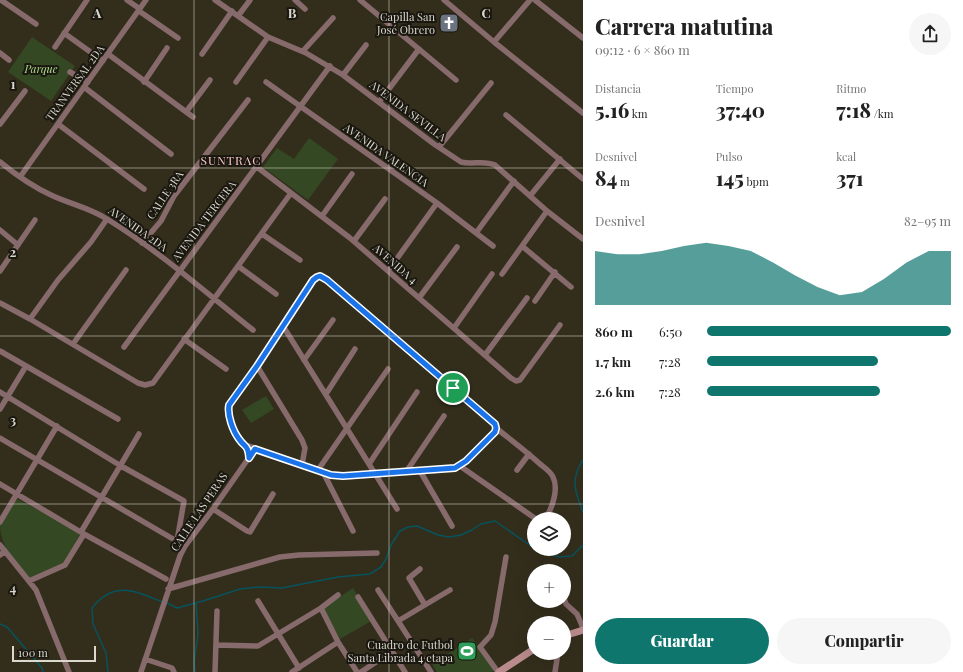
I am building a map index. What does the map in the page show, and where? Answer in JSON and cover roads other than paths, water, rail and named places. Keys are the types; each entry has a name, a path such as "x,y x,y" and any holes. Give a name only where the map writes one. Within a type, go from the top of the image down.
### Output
{"street":[{"path":"1,0 36,24"},
{"path":"55,47 87,0"},
{"path":"127,0 178,38"},
{"name":"TRANVERSAL 2DA","path":"20,177 146,0"},
{"name":"AVENIDA SEVILLA","path":"215,0 268,37 303,51 330,66 461,162 466,164 490,162 495,165 547,211 583,239"},
{"path":"238,16 250,0"},
{"path":"295,0 305,9"},
{"path":"360,0 456,80"},
{"path":"444,0 583,113"},
{"path":"494,42 530,0"},
{"path":"535,0 583,38"},
{"path":"202,54 232,12"},
{"path":"303,51 333,18"},
{"path":"64,33 103,61"},
{"path":"236,82 268,37"},
{"path":"343,75 366,45"},
{"path":"144,82 167,48"},
{"path":"379,102 420,49"},
{"path":"0,53 9,60"},
{"path":"108,54 193,117"},
{"name":"AVENIDA TERCERA","path":"124,347 330,66"},
{"path":"70,72 88,82"},
{"path":"186,112 210,80"},
{"name":"AVENIDA VALENCIA","path":"266,82 437,203 493,246"},
{"path":"439,147 491,83"},
{"path":"84,87 171,154"},
{"path":"0,124 25,91"},
{"name":"CALLE 3RA","path":"142,243 161,221 174,196 248,100"},
{"path":"506,115 583,179"},
{"path":"58,124 144,189"},
{"path":"530,196 560,159"},
{"name":"AVENIDA 2DA","path":"0,162 20,177 52,196 86,208 107,219 180,271 253,330"},
{"name":"AVENIDA 4","path":"257,167 354,241 511,378 520,380 560,325"},
{"path":"322,216 352,174"},
{"path":"476,233 514,181"},
{"path":"0,303 30,319 138,383 145,385 153,383 292,193"},
{"path":"354,241 385,199"},
{"path":"388,271 437,203"},
{"path":"502,274 547,211"},
{"path":"30,319 58,280 91,242 107,219"},
{"path":"0,271 35,220"},
{"path":"0,230 18,246"},
{"path":"262,234 300,260"},
{"path":"522,246 572,287"},
{"path":"419,298 457,247"},
{"path":"238,266 276,294"},
{"path":"73,344 126,270"},
{"path":"535,301 555,272"},
{"path":"454,328 492,274"},
{"path":"496,428 495,432 476,452 460,466 455,468 343,476 331,475 246,445 238,437 228,410 229,405 257,366 313,280 317,277 324,277 495,424 496,428 551,473 555,481 554,501 549,512"},
{"path":"485,355 527,298"},
{"path":"304,360 333,320"},
{"path":"283,326 397,509"},
{"path":"184,339 226,369"},
{"path":"326,394 355,349"},
{"path":"0,351 118,419"},
{"path":"0,409 26,366"},
{"path":"257,366 302,440 305,448 302,465"},
{"path":"320,471 347,428 388,369"},
{"path":"0,392 121,466 184,501 177,541"},
{"path":"369,464 417,392"},
{"path":"406,472 444,416"},
{"path":"0,522 16,494 38,461 57,426"},
{"path":"29,581 65,565 102,497 139,434"},
{"path":"0,438 186,546"},
{"path":"246,445 249,458"},
{"name":"CALLE LAS PERAS","path":"141,672 176,565 186,546 255,449"},
{"path":"517,470 529,454"},
{"path":"460,466 527,513"},
{"path":"320,471 353,531"},
{"path":"420,471 452,526"},
{"path":"0,484 83,533 166,579"},
{"path":"213,509 250,532 272,494"},
{"path":"0,545 2,553 29,581 40,597 69,672"},
{"path":"168,591 280,557 299,555 377,553"},
{"path":"506,558 495,622 491,635 480,646 499,672 527,654"},
{"path":"420,569 409,578 425,605"},
{"path":"378,590 431,672"},
{"path":"398,621 450,590"},
{"path":"216,645 258,646 321,608 338,595"},
{"path":"358,597 404,672"},
{"path":"258,601 299,668"},
{"path":"321,608 338,642 357,672"},
{"path":"570,608 577,614 583,629 571,633"},
{"path":"215,672 216,611"},
{"path":"292,672 338,642"},
{"path":"362,672 391,652"},
{"path":"145,659 172,668 174,672"},
{"path":"555,672 557,660"}],"waterway":[{"path":"583,460 576,473 575,480 576,492 583,512"},
{"path":"167,603 177,608 240,589 259,587 282,588 338,577 370,574 381,567 386,559 391,545 400,531 408,527 417,526 438,535 449,537 461,535 481,524 495,521 527,543"},
{"path":"556,556 572,556 583,545"},
{"path":"108,672 106,653 93,624 92,608 100,599 108,594 125,590 143,594 163,602"},
{"path":"195,672 194,662 198,634 196,603"},
{"path":"0,624 7,627 42,668 43,672"}],"place":[{"name":"Capilla San José Obrero","path":"449,23"},
{"name":"Cuadro de Futbol Santa Librada 4 etapa","path":"467,651"}],"district":[{"name":"SUNTRAC","path":"231,161"}],"park label":[{"name":"Parque","path":"41,69"}]}
